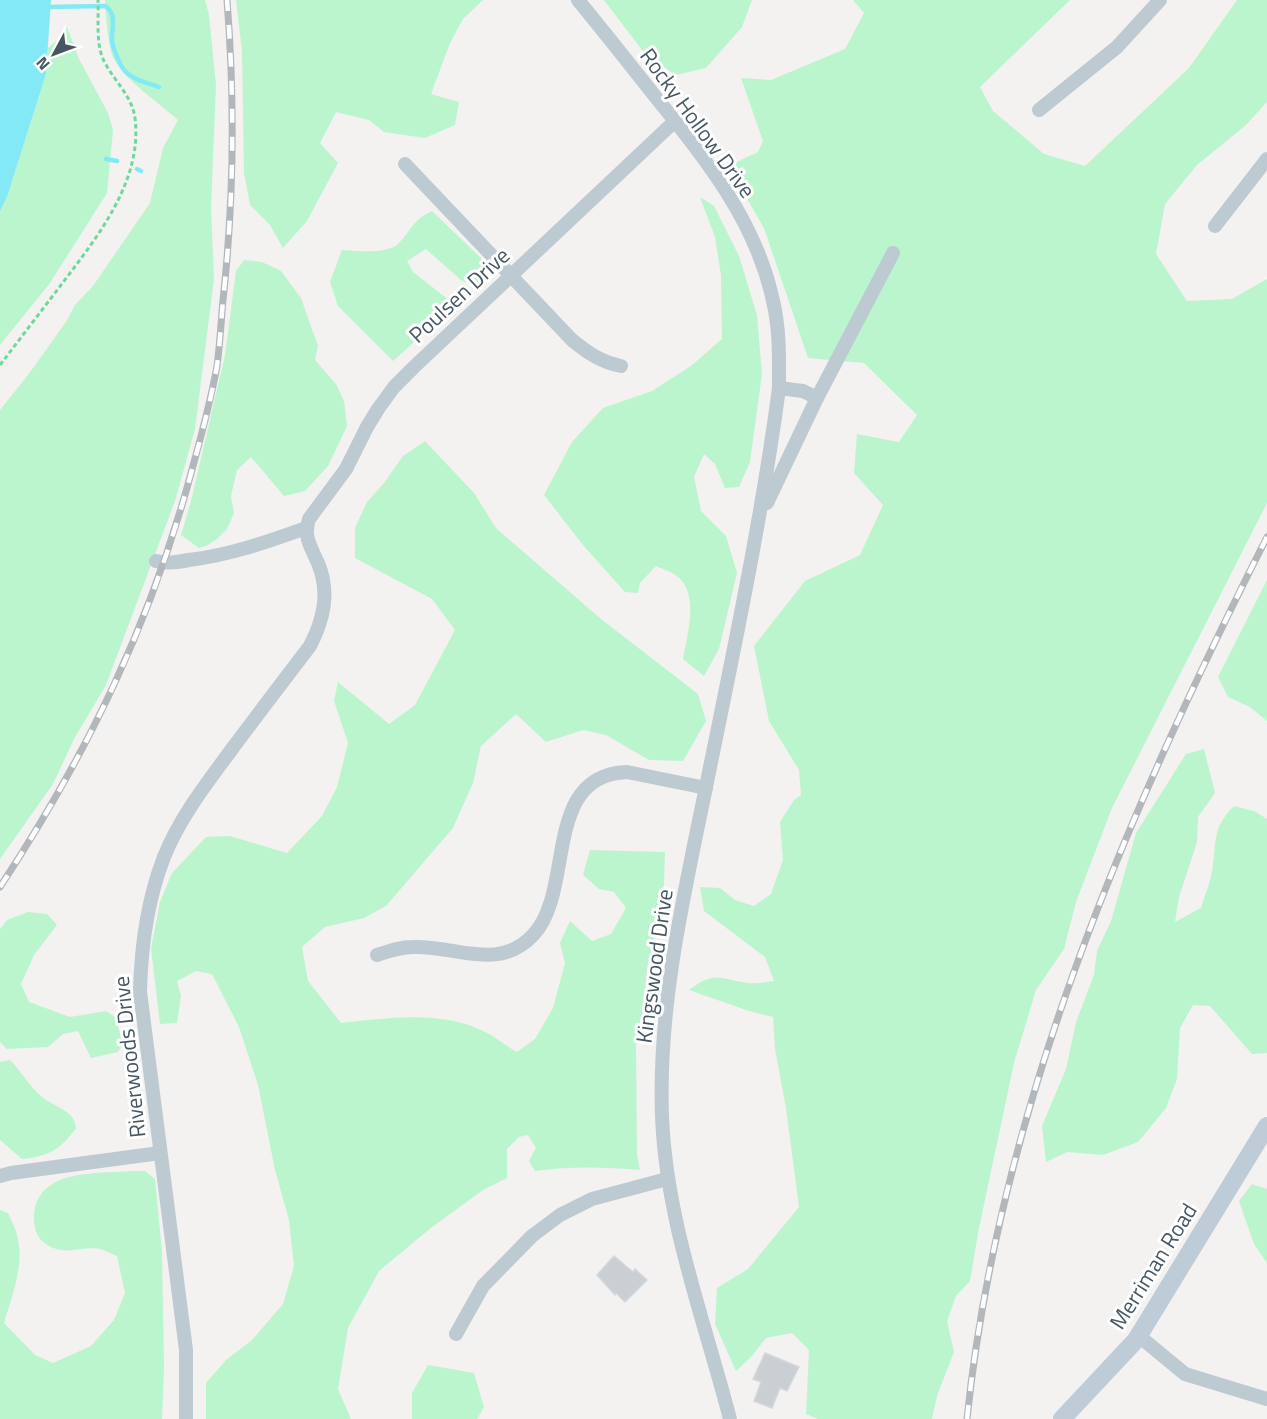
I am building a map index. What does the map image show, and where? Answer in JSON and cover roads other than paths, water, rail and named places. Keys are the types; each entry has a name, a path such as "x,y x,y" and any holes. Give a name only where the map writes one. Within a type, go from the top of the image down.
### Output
{"main road":[{"name":"Merriman Road","path":"1062,1419 1139,1336 1267,1126"}],"street":[{"name":"Rocky Hollow Drive","path":"578,0 724,186 743,219 761,258 773,300 780,341 779,388"},
{"path":"1039,110 1117,47 1160,0"},
{"name":"Poulsen Drive","path":"306,528 309,519 346,469 367,427 394,387 675,121"},
{"path":"1215,226 1267,159"},
{"path":"405,164 572,340 589,354 606,363 621,366"},
{"name":"Kingswood Drive","path":"760,518 817,398 893,253"},
{"path":"779,388 803,391 817,398"},
{"name":"Kingswood Drive","path":"730,1419 687,1270 667,1179 662,1117 662,1065 669,984 760,518 779,388"},
{"path":"156,561 164,563 195,560 250,548 306,528"},
{"name":"Riverwoods Drive","path":"186,1419 186,1350 141,992 141,957 153,889 174,837 195,798 310,646 319,628 324,604 324,582 319,565 307,541 306,528"},
{"path":"377,955 394,949 413,947 491,955 516,948 526,942 542,924 551,900 567,820 587,788 614,772 627,772 706,788"},
{"path":"0,1176 160,1153"},
{"path":"456,1334 483,1286 532,1236 560,1215 592,1199 667,1179"},
{"path":"1139,1336 1185,1374 1267,1399"}],"water":[{"path":"0,0 51,0 46,74 7,197 0,211"}],"waterway":[{"path":"45,7 105,6 113,17 113,44 123,69 136,79 159,87"},
{"path":"106,159 117,161"},
{"path":"137,169 141,171"}],"railway":[{"path":"0,887 62,786 114,684 158,578 177,523 203,429 217,366 227,263 232,113 227,0"},
{"path":"967,1419 983,1303 1008,1189 1039,1076 1076,965 1119,856 1166,748 1267,537"}]}
